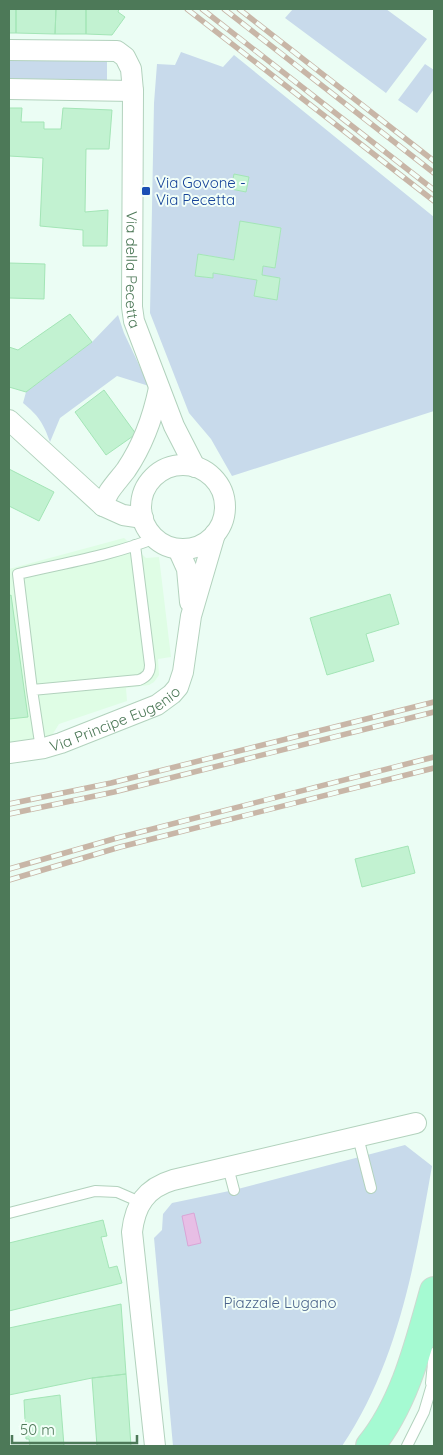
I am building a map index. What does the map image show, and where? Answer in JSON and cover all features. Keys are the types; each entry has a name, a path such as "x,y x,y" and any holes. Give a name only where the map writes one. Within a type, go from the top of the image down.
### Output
{"main road":[{"path":"370,1446 382,1431 405,1384 434,1291"}],"street":[{"name":"Via della Pecetta","path":"9,50 117,51 124,57 131,69 133,91 134,321 174,426 195,467 205,471 213,478 224,495 224,516 215,534"},
{"path":"9,89 133,91"},
{"path":"102,506 104,499 126,470 146,433 154,411 159,388"},
{"path":"9,420 102,506 123,515 143,518"},
{"name":"Via della Pecetta","path":"170,468 174,451 174,426"},
{"path":"195,467 180,466 170,468 156,476 146,488 142,503 143,518 147,528 155,538 163,544 178,549 198,546 207,542 215,534"},
{"name":"Via Principe Eugenio","path":"9,753 41,748 70,740 168,698 178,687 182,676 191,616 215,534"},
{"name":"Via Principe Eugenio","path":"178,549 187,569 191,616"},
{"path":"155,1446 132,1232 133,1219 140,1202 155,1188 167,1182 416,1123"}],"lane":[{"path":"41,748 13,575 108,553 155,538"},
{"path":"32,690 139,680 146,677 150,672 135,545"},
{"path":"358,1137 371,1188"},
{"path":"228,1167 234,1190"},
{"path":"9,1213 96,1191 116,1192 140,1202"},
{"path":"430,1392 434,1353"},
{"path":"407,1446 424,1412 434,1378"}],"shaded area":[{"path":"124,538 146,558 159,557 171,657 158,659 159,675 154,682 149,685 126,688 127,701 59,724 49,740 9,744 9,569"},
{"path":"194,1213 201,1243 188,1246 182,1216"}],"green space":[{"path":"293,9 386,9 427,39 386,93 285,18"},
{"path":"181,52 223,67 234,55 434,217 434,411 232,476 211,439 189,413 150,313 154,103 157,64 175,65","holes":["240,222 281,228 275,268 263,266 262,275 280,278 276,299 254,296 257,280 213,273 212,278 195,276 199,254 234,260"]},
{"path":"9,58 107,60 107,81 9,79"},
{"path":"425,64 434,70 434,89 417,113 398,100"},
{"path":"118,315 124,333 149,386 117,376 60,418 50,442 40,420 23,403 26,392 92,342"},
{"name":"Piazzale Lugano","path":"405,1145 432,1166 419,1239 402,1311 391,1347 361,1414 342,1446 173,1446 154,1238 162,1230 163,1214 172,1203 234,1190"}],"building":[{"path":"9,9 16,9 16,33 9,33"},
{"path":"16,9 56,9 55,34 16,33"},
{"path":"56,9 86,9 86,34 55,34"},
{"path":"86,9 119,9 118,12 125,17 112,35 86,34"},
{"path":"9,108 22,108 21,122 44,122 44,129 61,129 63,108 112,110 109,149 86,149 85,212 108,210 107,246 83,246 83,230 40,226 43,158 9,156"},
{"path":"234,174 249,177 246,192 231,189"},
{"path":"240,221 281,228 275,268 263,266 262,275 280,278 277,300 254,296 257,280 213,273 213,278 195,276 198,254 234,260"},
{"path":"9,263 45,264 44,299 9,298"},
{"path":"70,314 92,342 26,392 9,387 9,347 18,350"},
{"path":"104,390 136,434 106,455 75,412"},
{"path":"9,469 54,492 39,521 9,506"},
{"path":"390,594 399,624 366,634 374,661 327,675 310,618"},
{"path":"11,595 28,717 9,719 9,596"},
{"path":"408,846 415,873 362,887 355,859"},
{"path":"103,1220 107,1236 101,1237 109,1268 117,1266 122,1283 9,1311 9,1243"},
{"path":"121,1304 126,1374 92,1378 9,1395 9,1328"},
{"path":"126,1374 131,1446 97,1446 92,1378"},
{"path":"60,1395 64,1446 30,1446 29,1439 26,1439 24,1400"}],"railway":[{"path":"187,9 434,201"},
{"path":"202,9 434,190"},
{"path":"224,9 434,173"},
{"path":"239,9 434,161"},
{"path":"9,804 111,783 434,702"},
{"path":"9,814 114,792 434,712"},
{"path":"9,869 117,838 434,757"},
{"path":"9,880 120,847 434,768"}],"place":[{"name":"Via Govone - Via Pecetta","path":"146,191"}]}
